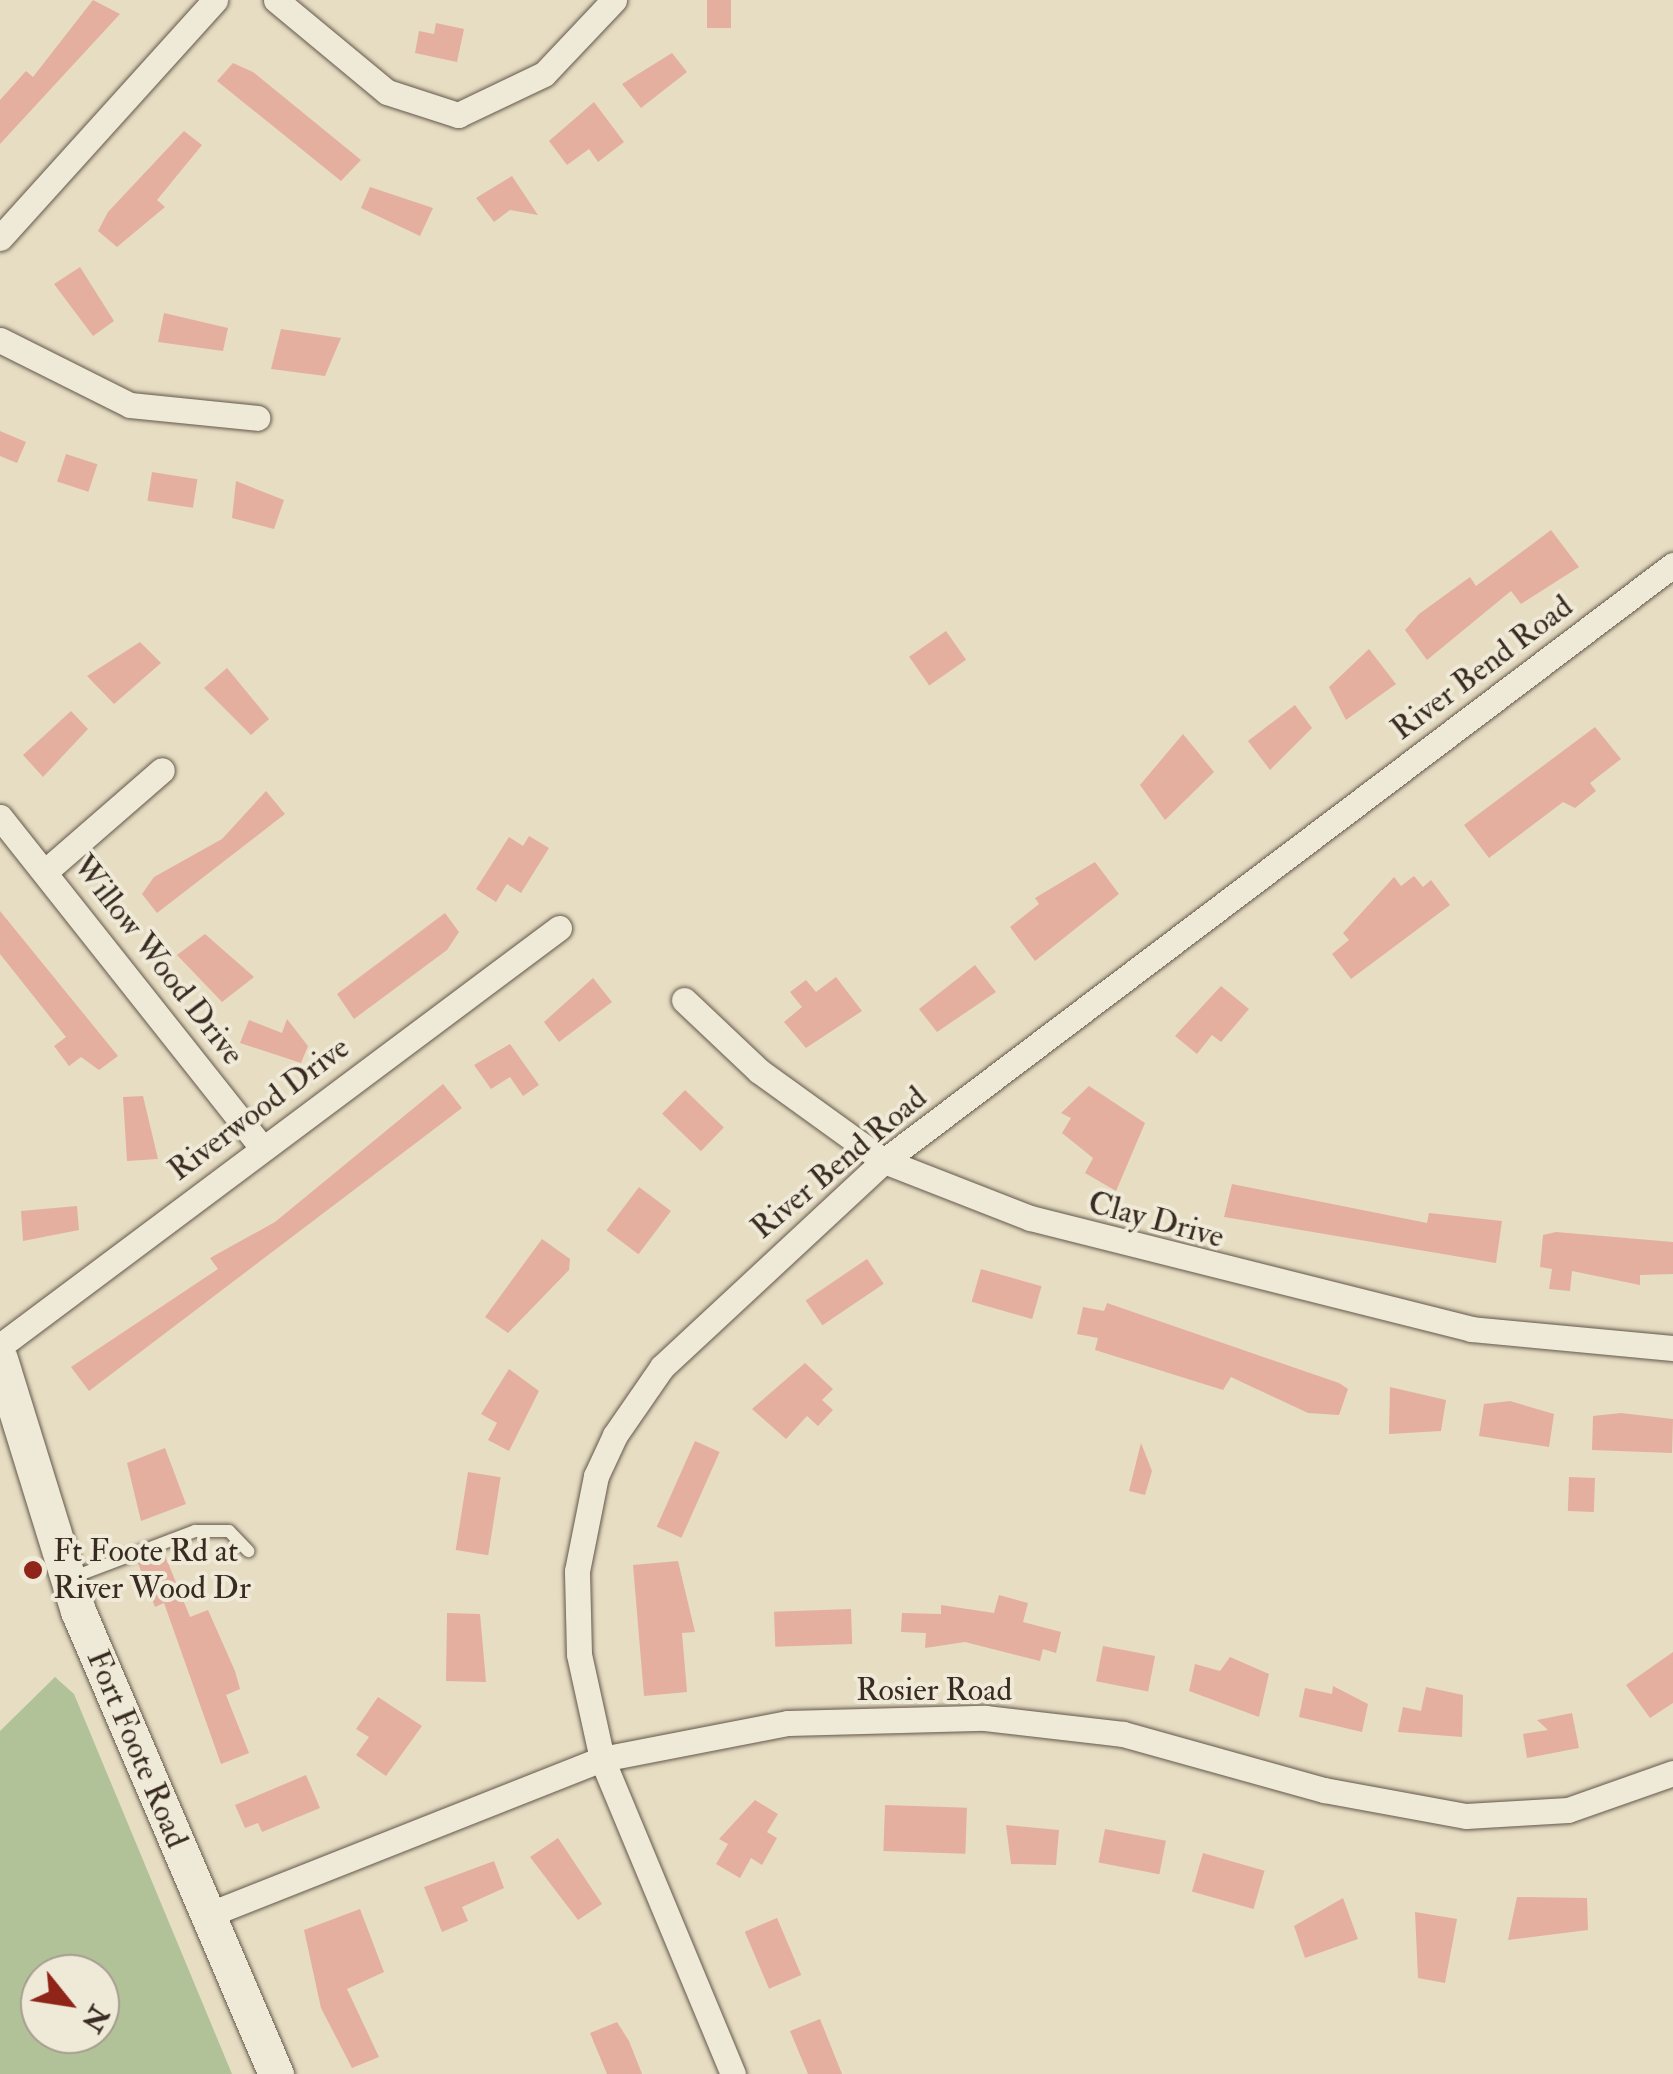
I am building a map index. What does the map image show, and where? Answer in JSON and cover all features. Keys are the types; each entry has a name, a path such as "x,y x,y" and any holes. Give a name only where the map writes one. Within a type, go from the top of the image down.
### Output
{"street":[{"path":"0,238 216,0"},
{"path":"276,0 387,92 458,115 544,74 614,0"},
{"path":"0,340 130,406 257,418"},
{"name":"River Bend Road","path":"733,2074 602,1759 576,1590 596,1476 615,1435 662,1366 884,1161 1673,565"},
{"path":"47,870 162,770"},
{"name":"Willow Wood Drive","path":"0,816 47,870 261,1146"},
{"name":"Riverwood Drive","path":"0,1346 261,1146 559,928"},
{"name":"Clay Drive","path":"684,1000 770,1080 884,1161 1030,1218 1191,1264 1501,1334 1673,1348"},
{"name":"Fort Foote Road","path":"0,1359 69,1578 276,2074"},
{"name":"Rosier Road","path":"210,1914 602,1759 788,1724 986,1718 1123,1734 1324,1790 1505,1818 1614,1799 1673,1773"}],"lane":[{"path":"69,1578 196,1531 229,1531 248,1551"}],"green space":[{"path":"55,1677 74,1694 232,2074 0,2074 0,1731"}],"building":[{"path":"93,0 120,14 0,144 0,100 26,71 33,77"},
{"path":"707,0 731,0 731,28 707,28"},
{"path":"436,23 464,29 457,62 415,53 419,31 434,34"},
{"path":"672,53 687,72 641,108 622,84"},
{"path":"233,63 253,72 361,160 341,181 217,81"},
{"path":"594,102 624,142 598,162 589,149 567,165 549,141"},
{"path":"184,131 202,145 157,200 165,207 117,247 98,231 108,212"},
{"path":"512,176 538,215 510,210 494,222 476,198"},
{"path":"370,187 433,208 420,236 361,208"},
{"path":"80,267 114,321 93,336 54,284"},
{"path":"164,313 228,328 223,351 158,342"},
{"path":"281,329 341,338 325,376 271,369"},
{"path":"0,431 26,442 17,463 0,456"},
{"path":"66,454 97,464 88,492 57,482"},
{"path":"152,472 197,479 193,508 147,501"},
{"path":"236,481 284,500 274,529 232,518"},
{"path":"1551,530 1579,567 1521,604 1511,591 1427,660 1405,630 1419,614 1470,577 1476,586"},
{"path":"946,631 966,660 929,685 909,657"},
{"path":"140,642 161,663 114,704 87,676"},
{"path":"1369,649 1396,684 1346,720 1329,687"},
{"path":"227,668 269,719 251,735 204,688"},
{"path":"1295,705 1312,728 1270,770 1248,741"},
{"path":"71,711 88,729 43,777 23,755"},
{"path":"1595,727 1621,759 1590,783 1596,791 1575,808 1563,802 1489,858 1464,825"},
{"path":"1183,734 1214,772 1165,820 1140,785"},
{"path":"266,791 285,814 157,913 142,894 154,877 222,839"},
{"path":"529,836 549,848 521,893 507,884 496,902 476,889 509,837 523,846"},
{"path":"1095,862 1119,894 1035,961 1010,927 1039,904 1035,898"},
{"path":"1414,876 1423,887 1431,880 1450,905 1351,979 1332,954 1349,940 1343,933 1394,877 1401,886"},
{"path":"0,911 118,1056 99,1070 81,1057 69,1066 54,1046 66,1037 0,954"},
{"path":"445,913 459,932 447,950 354,1019 337,994"},
{"path":"205,934 254,977 222,1002 177,955"},
{"path":"975,965 996,992 937,1032 919,1009"},
{"path":"836,977 862,1011 806,1048 784,1022 802,1007 790,992 806,980 816,992"},
{"path":"593,978 612,1002 559,1042 544,1022"},
{"path":"1221,986 1249,1009 1221,1042 1212,1035 1197,1054 1175,1036"},
{"path":"287,1019 308,1046 301,1063 240,1043 249,1020 282,1033"},
{"path":"510,1044 539,1085 523,1096 510,1077 491,1089 474,1065"},
{"path":"443,1084 462,1108 89,1391 71,1367 218,1269 210,1258 275,1222"},
{"path":"1089,1086 1145,1123 1116,1191 1085,1173 1093,1158 1062,1133 1071,1118 1061,1113"},
{"path":"685,1090 724,1128 701,1151 662,1114"},
{"path":"143,1096 158,1159 127,1161 123,1097"},
{"path":"1232,1184 1427,1223 1429,1213 1502,1221 1496,1263 1224,1217"},
{"path":"639,1187 671,1211 638,1254 607,1230"},
{"path":"77,1206 79,1230 23,1241 21,1211"},
{"path":"1556,1232 1673,1242 1673,1274 1640,1275 1640,1285 1572,1271 1570,1291 1549,1289 1552,1269 1540,1267 1543,1235"},
{"path":"542,1239 570,1259 569,1270 508,1333 485,1317"},
{"path":"867,1259 884,1284 822,1325 806,1300"},
{"path":"981,1269 1042,1286 1032,1319 972,1302"},
{"path":"1107,1303 1339,1383 1348,1389 1339,1415 1308,1413 1231,1377 1223,1390 1095,1350 1098,1338 1077,1334 1083,1307 1104,1311"},
{"path":"805,1363 833,1389 822,1400 833,1410 818,1426 807,1416 786,1439 752,1409"},
{"path":"509,1369 539,1391 509,1451 488,1440 497,1423 481,1414"},
{"path":"1390,1387 1446,1400 1441,1431 1389,1434"},
{"path":"1510,1401 1554,1414 1549,1447 1479,1436 1484,1404"},
{"path":"1621,1413 1673,1419 1672,1453 1592,1450 1593,1416"},
{"path":"695,1441 720,1452 681,1538 657,1527"},
{"path":"1141,1443 1152,1471 1145,1495 1129,1491"},
{"path":"165,1448 186,1504 141,1521 127,1463"},
{"path":"468,1472 501,1477 488,1555 456,1550"},
{"path":"1569,1477 1595,1478 1594,1512 1568,1511"},
{"path":"164,1553 190,1617 208,1610 240,1689 226,1695 249,1753 221,1764 164,1603 155,1607 138,1563"},
{"path":"678,1561 695,1632 682,1633 687,1692 644,1696 633,1565"},
{"path":"999,1595 1028,1603 1023,1622 1061,1632 1056,1653 1043,1649 1040,1661 965,1642 925,1648 926,1633 901,1632 902,1613 941,1614 941,1605 994,1613"},
{"path":"851,1609 852,1644 775,1647 774,1612"},
{"path":"447,1613 480,1614 486,1682 446,1681"},
{"path":"1103,1646 1155,1656 1148,1691 1096,1681"},
{"path":"1673,1652 1673,1703 1650,1718 1626,1685"},
{"path":"1230,1657 1269,1674 1259,1717 1189,1691 1195,1664 1220,1671"},
{"path":"1333,1686 1368,1704 1362,1732 1299,1717 1305,1688 1332,1694"},
{"path":"1426,1687 1463,1695 1462,1737 1398,1732 1403,1707 1421,1711"},
{"path":"378,1697 422,1726 386,1776 356,1755 369,1737 356,1729"},
{"path":"1572,1713 1579,1748 1527,1758 1523,1734 1548,1730 1537,1720"},
{"path":"306,1775 320,1808 262,1832 258,1823 245,1828 235,1805"},
{"path":"755,1800 778,1814 767,1832 777,1838 762,1865 751,1858 740,1878 716,1864 728,1844 719,1839"},
{"path":"885,1805 967,1808 965,1854 883,1851"},
{"path":"1006,1825 1059,1830 1056,1865 1011,1864"},
{"path":"1105,1829 1166,1841 1159,1874 1099,1862"},
{"path":"558,1838 602,1904 578,1920 530,1857"},
{"path":"1203,1853 1265,1871 1253,1909 1192,1891"},
{"path":"494,1861 504,1888 462,1907 468,1921 442,1932 424,1887"},
{"path":"1517,1897 1587,1898 1588,1930 1508,1940"},
{"path":"1343,1898 1358,1939 1305,1958 1294,1926"},
{"path":"360,1909 384,1972 347,1989 379,2057 352,2068 321,2008 304,1930"},
{"path":"1415,1912 1457,1919 1445,1983 1418,1978"},
{"path":"777,1918 801,1975 769,1989 745,1932"},
{"path":"820,2019 842,2074 808,2074 790,2031"},
{"path":"617,2022 642,2074 607,2074 590,2033"}],"place":[{"name":"Ft Foote Rd at River Wood Dr","path":"33,1570"}]}
